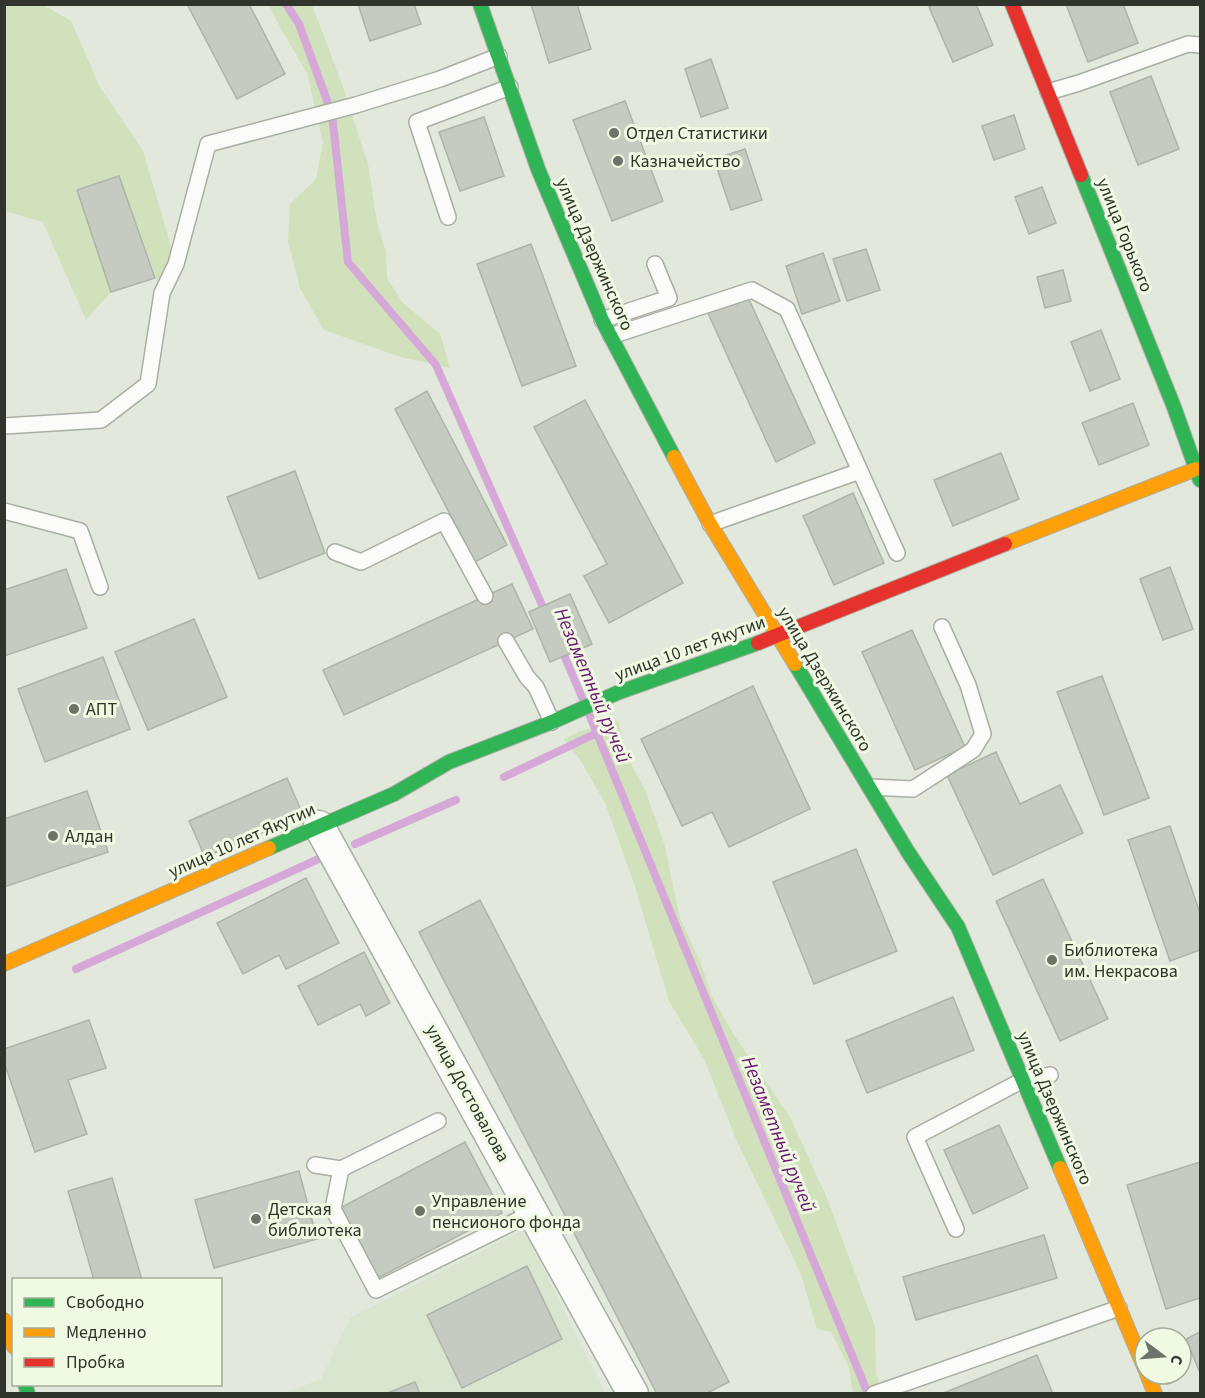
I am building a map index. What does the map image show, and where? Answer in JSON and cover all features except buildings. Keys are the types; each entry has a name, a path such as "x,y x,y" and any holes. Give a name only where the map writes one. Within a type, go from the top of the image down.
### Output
{"street":[{"name":"улица Дзержинского","path":"480,4 538,169 602,320 710,524 908,852 958,927 1133,1341"},
{"name":"улица Горького","path":"1012,4 1170,395 1198,475"},
{"name":"улица 10 лет Якутии","path":"4,964 394,794 449,762 552,722 617,693 778,636 919,578 1198,475"},
{"name":"улица Достовалова","path":"319,826 633,1394"},
{"path":"4,1320 12,1342"}],"lane":[{"path":"1048,92 1188,44 1200,45"},
{"path":"4,426 101,420 148,384 162,293 176,264 208,144 356,105 440,79 499,56"},
{"path":"448,217 417,122 510,87"},
{"path":"602,320 669,298 655,264"},
{"path":"611,336 752,290 787,309 897,553"},
{"path":"710,524 860,471"},
{"path":"4,511 80,531 100,587"},
{"path":"335,552 361,562 444,521 485,596"},
{"path":"870,787 913,789 973,750 983,734 968,685 942,627"},
{"path":"506,641 527,677 536,687 552,722"},
{"path":"956,1229 915,1137 1023,1080 1050,1075"},
{"path":"315,1165 341,1169 438,1121"},
{"path":"341,1169 333,1209 376,1290 534,1212"},
{"path":"874,1394 1119,1308"}],"shaded area":[{"path":"524,1229 605,1393 282,1394 321,1379 350,1318"}],"green space":[{"path":"4,5 43,5 71,21 100,87 143,151 176,264 162,293 119,176 77,190 111,292 86,320 43,222 5,211"},
{"path":"269,5 312,5 343,87 368,164 377,222 386,252 387,278 402,302 440,334 450,368 401,357 324,330 300,288 288,241 290,204 316,179 323,142 307,73"},
{"path":"618,720 626,755 645,790 664,843 680,918 700,961 712,997 734,1035 791,1119 826,1196 875,1326 876,1374 883,1393 853,1393 848,1365 831,1332 817,1329 801,1274 736,1139 704,1059 669,1001 635,886 605,803 581,761 564,739 580,731"}],"waterway":[{"name":"Незаметный ручей","path":"286,4 299,24 332,114 348,262 436,365 546,614"},
{"name":"Незаметный ручей","path":"561,648 584,702"},
{"name":"Незаметный ручей","path":"589,714 868,1394"},
{"path":"504,777 597,733"},
{"path":"355,844 456,800"},
{"path":"76,969 323,857"}],"traffic: fast":[{"path":"480,4 538,169 602,320 674,457"},
{"path":"1081,175 1174,407 1200,480"},
{"path":"269,848 394,794 449,762 552,722 617,693 758,643"},
{"path":"795,664 908,852 958,927 1060,1168"},
{"path":"26,1386 28,1394"}],"traffic: slow":[{"path":"674,457 710,524 795,664"},
{"path":"1005,544 1196,469"},
{"path":"4,964 269,848"},
{"path":"1060,1168 1133,1341"},
{"path":"4,1320 12,1342"},
{"path":"1152,1386 1155,1394"}],"traffic: jam":[{"path":"1012,4 1081,175"},
{"path":"758,643 1005,544"}],"place":[{"name":"Отдел Статистики","path":"614,133"},
{"name":"Казначейство","path":"618,161"},
{"name":"АПТ","path":"74,709"},
{"name":"Алдан","path":"53,836"},
{"name":"Библиотека им. Некрасова","path":"1052,960"},
{"name":"Управление пенсионого фонда","path":"420,1211"},
{"name":"Детская библиотека","path":"256,1219"}]}
